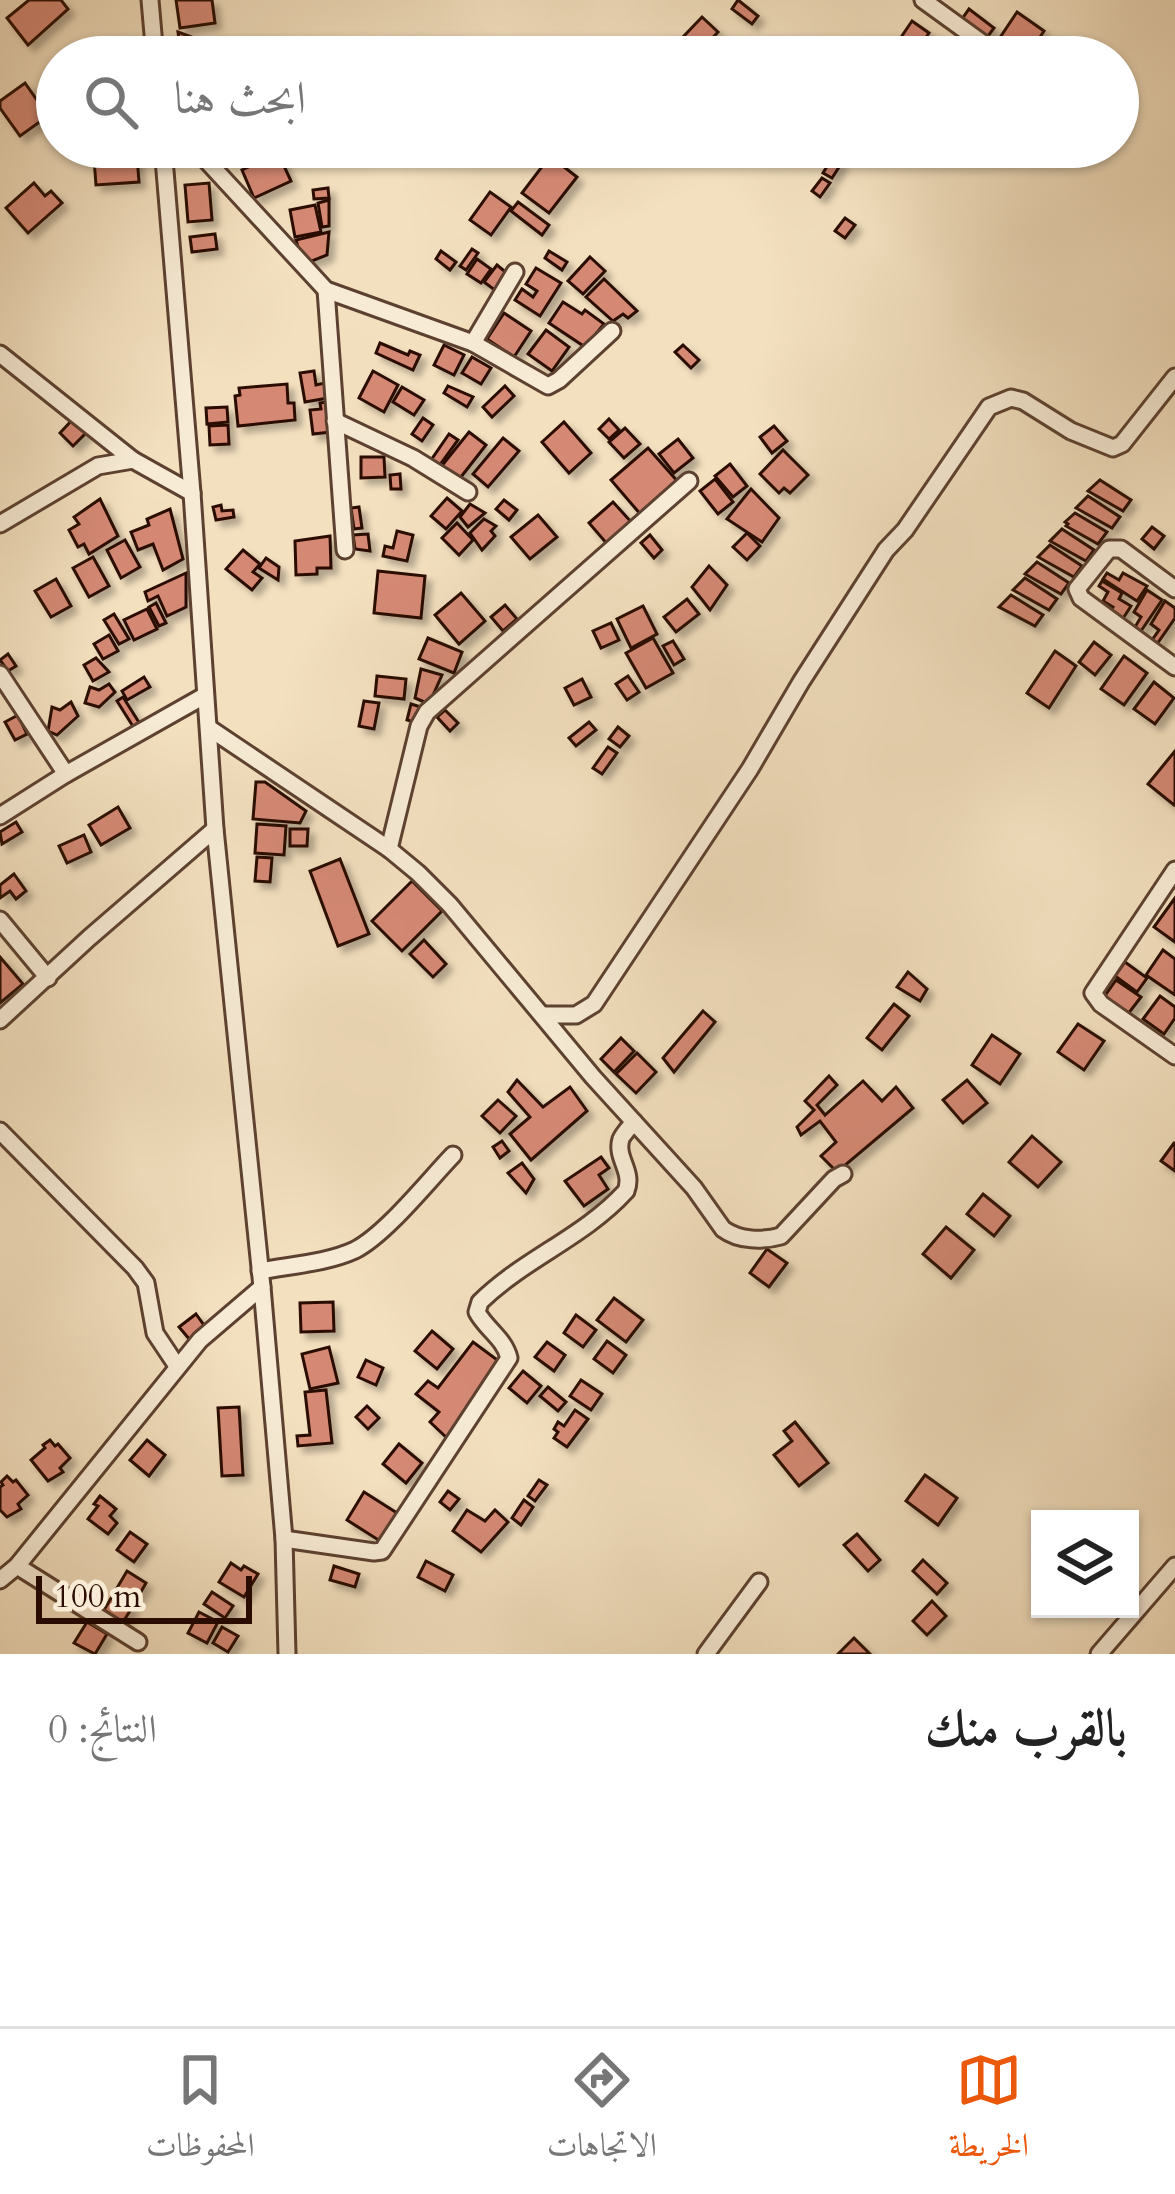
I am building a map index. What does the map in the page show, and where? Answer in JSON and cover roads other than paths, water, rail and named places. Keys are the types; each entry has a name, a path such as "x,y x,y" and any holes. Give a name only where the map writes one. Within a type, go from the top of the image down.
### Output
{"street":[{"path":"150,0 153,36"},
{"path":"923,0 973,36"},
{"path":"165,168 215,829 284,1539 287,1654"},
{"path":"213,168 326,290 472,343 548,386 612,331"},
{"path":"472,343 514,272"},
{"path":"326,290 345,550"},
{"path":"0,354 133,460 192,493"},
{"path":"543,1015 576,1015 594,1004 739,786 886,550 989,406 1011,398 1023,401 1071,431 1113,448 1122,444 1175,377"},
{"path":"335,421 383,442 469,492"},
{"path":"0,524 98,466 133,460"},
{"path":"389,849 419,726 427,712 689,481"},
{"path":"1175,589 1114,548 1077,594 1175,667"},
{"path":"0,674 66,774"},
{"path":"0,816 204,696"},
{"path":"209,728 389,849 450,905 732,1236 781,1236 843,1174"},
{"path":"0,1021 215,829"},
{"path":"1175,870 1094,993 1101,1004 1175,1056"},
{"path":"2,927 48,978"},
{"path":"284,1539 374,1552 389,1543 508,1358 506,1348 477,1312 481,1302 535,1259 587,1228 626,1191 629,1177 620,1145 634,1122"},
{"path":"0,1131 135,1268 146,1283 155,1333 177,1366"},
{"path":"0,1580 17,1566 177,1366 261,1279 360,1247 452,1155"},
{"path":"17,1566 138,1642"},
{"path":"1099,1654 1175,1566"},
{"path":"706,1654 759,1582"}]}
